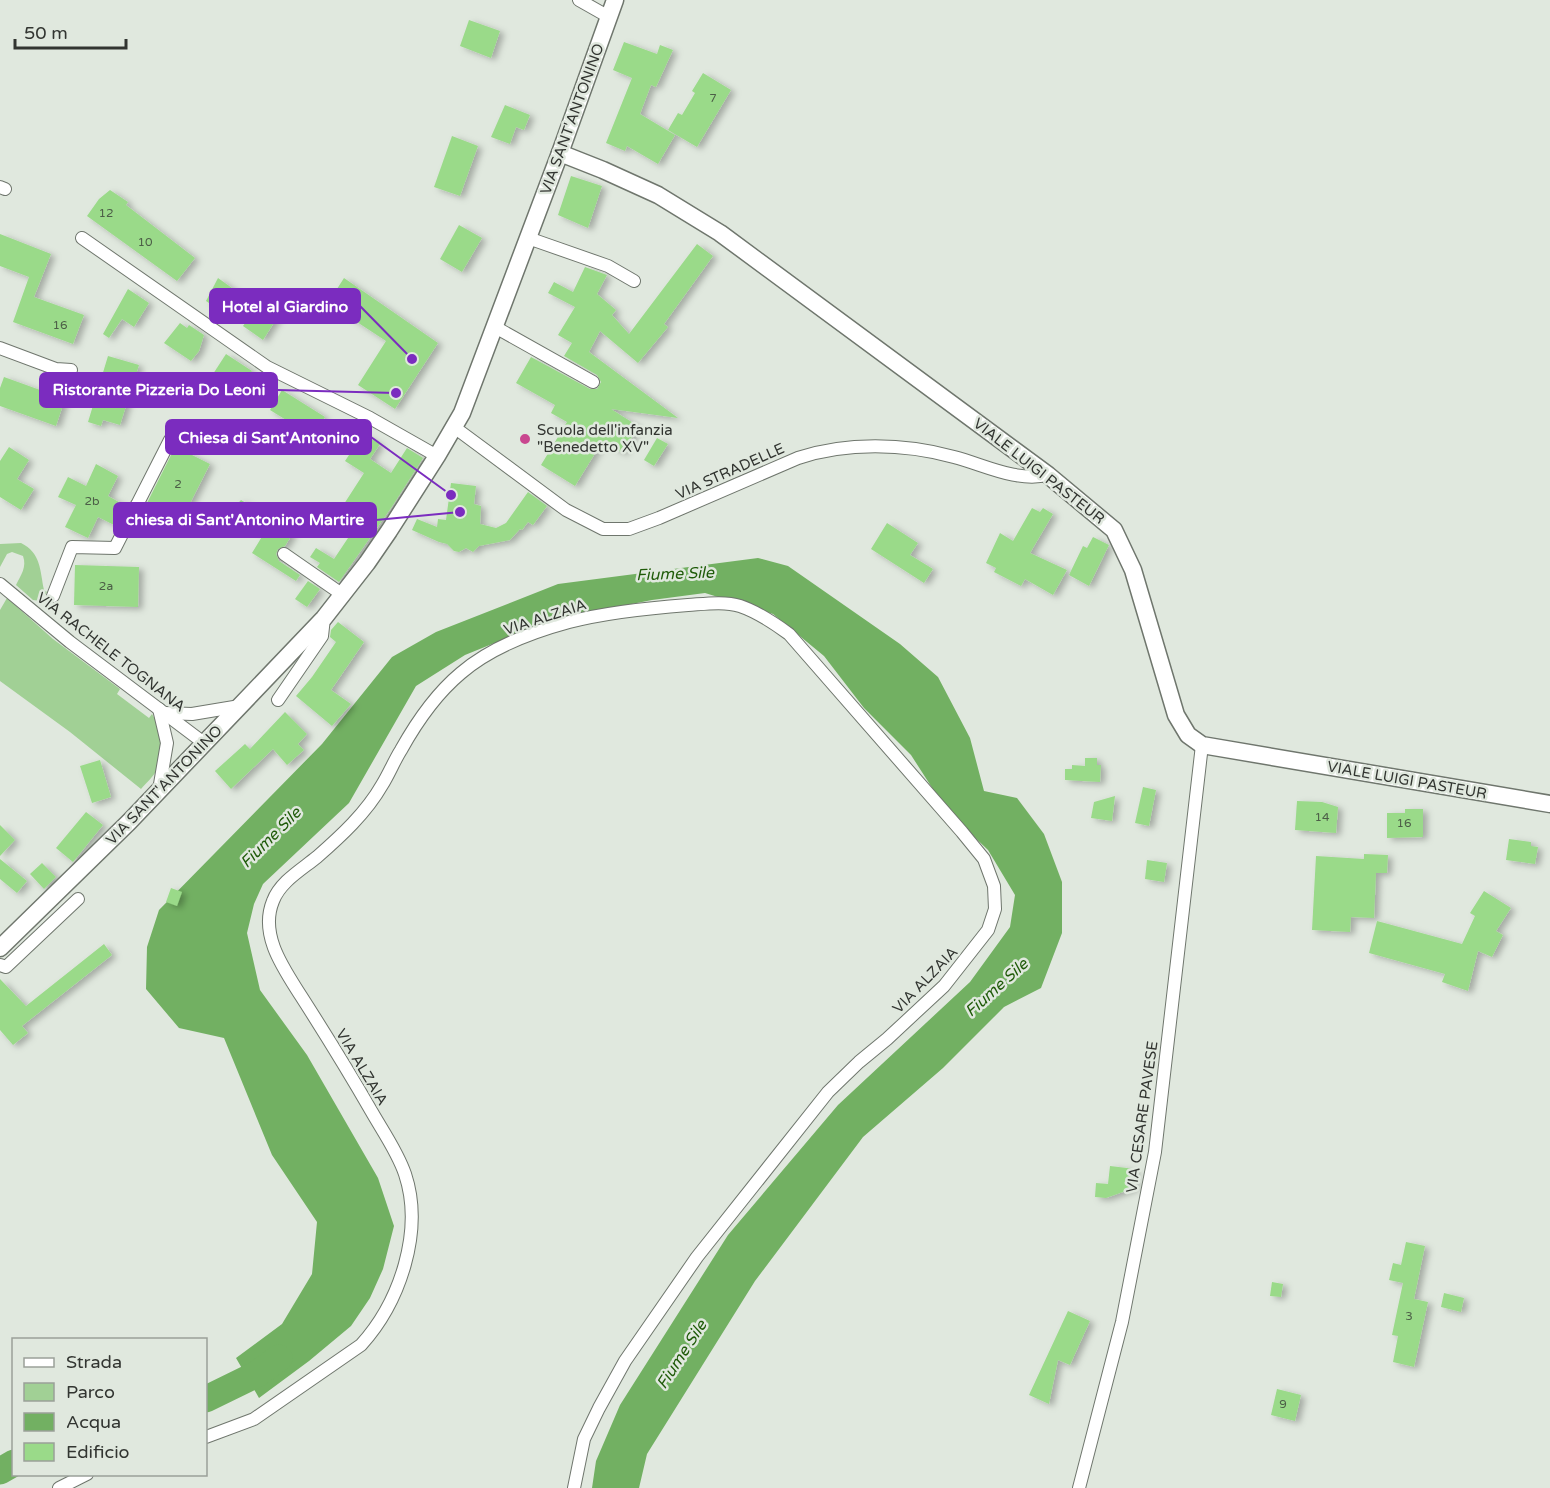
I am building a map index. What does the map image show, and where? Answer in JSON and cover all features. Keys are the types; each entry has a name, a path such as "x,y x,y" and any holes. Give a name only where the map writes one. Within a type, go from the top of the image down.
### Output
{"street":[{"path":"579,0 609,17"},
{"name":"VIA SANT'ANTONINO","path":"0,948 158,791 324,618 378,547 454,427 473,384 615,0"},
{"name":"VIALE LUIGI PASTEUR","path":"560,153 649,191 720,233 1048,475 1114,530 1133,570 1176,715 1188,735 1202,745 1550,804"},
{"path":"82,238 267,367 370,418 437,456"},
{"path":"528,238 608,266 634,281"},
{"path":"495,327 593,382"},
{"path":"0,348 56,369 71,370"},
{"name":"VIA STRADELLE","path":"454,427 566,510 603,529 629,529 798,458 835,448 890,447 919,450 952,456 1012,475 1037,477 1048,475"},
{"path":"53,596 72,547 115,548 170,440 206,448"},
{"path":"136,506 172,525"},
{"path":"284,554 343,595"},
{"name":"VIA RACHELE TOGNANA","path":"0,584 70,642 204,743"},
{"name":"VIA ALZAIA","path":"207,1437 254,1419 361,1345 389,1304 408,1249 411,1220 410,1198 405,1174 389,1141 285,970 270,940 272,902 282,886 320,854 369,805 402,747 437,698 461,673 488,654 523,638 589,617 668,607 737,605 766,618 789,634 962,832 984,859 994,886 995,909 988,930 951,977 828,1092 691,1265 625,1361 598,1408 584,1438 574,1488"},
{"name":"VIA SANT'ANTONINO","path":"278,700 322,636 324,618"},
{"path":"158,791 167,743 161,711 192,714 240,706"},
{"name":"VIA CESARE PAVESE","path":"1079,1488 1122,1322 1155,1152 1202,745"},
{"path":"0,964 6,967 78,899"},
{"path":"59,1488 83,1476"}],"green space":[{"path":"21,543 28,547 36,557 40,569 44,590 47,592 40,601 33,600 16,585 24,567 23,556 12,552 7,554 0,567 0,544"},
{"path":"7,598 53,639 120,689 117,694 149,718 152,714 160,734 162,749 160,763 141,789 70,732 0,681 0,610"}],"water":[{"path":"758,558 788,566 900,644 938,677 970,738 984,791 1017,798 1044,834 1062,882 1062,933 1041,988 1004,1007 943,1068 863,1137 755,1281 647,1454 639,1488 592,1488 596,1461 620,1405 728,1235 838,1105 970,982 1010,927 1015,895 988,850 947,811 911,755 864,708 824,656 773,614 705,593 652,600 551,620 465,655 416,686 349,803 263,884 254,904 247,933 260,990 307,1055 378,1178 394,1226 383,1269 370,1298 351,1326 259,1398 236,1358 282,1324 312,1274 317,1222 272,1155 224,1038 179,1028 146,989 147,947 159,910 322,744 392,657 436,632 558,584"}],"building":[{"path":"469,20 500,31 491,58 460,46"},
{"path":"624,42 657,54 660,45 673,50 656,87 651,85 640,114 675,135 658,164 627,146 625,151 606,143 632,78 613,70"},
{"path":"703,73 731,90 697,147 668,130 678,113 682,115"},
{"path":"505,105 530,115 524,130 516,127 510,144 491,137"},
{"path":"452,136 478,146 460,196 434,187"},
{"path":"571,176 602,186 588,228 558,215"},
{"path":"110,190 128,202 126,205 195,258 177,281 87,216 99,199"},
{"path":"459,225 482,238 462,272 440,259"},
{"path":"0,234 51,254 34,297 84,315 73,344 13,322 29,277 0,266"},
{"path":"697,244 713,256 664,324 668,327 638,363 600,331 589,352 678,418 611,409 638,426 623,453 602,442 575,486 541,465 567,422 551,413 555,405 516,383 531,357 590,389 597,389 601,382 597,375 564,356 572,343 558,335 575,307 548,293 554,282 573,292 585,267 607,275 597,294 616,310 612,315 629,334"},
{"path":"218,278 239,293 225,314 206,301"},
{"path":"344,278 438,343 395,409 358,385 386,341 328,303"},
{"path":"128,289 149,303 134,327 122,319 109,338 103,334"},
{"path":"272,302 282,310 263,340 243,326 256,308 264,314"},
{"path":"180,323 187,328 189,325 204,335 199,351 191,361 164,343"},
{"path":"226,354 252,371 238,392 213,374"},
{"path":"108,356 139,365 120,425 103,420 101,426 88,422"},
{"path":"4,377 65,399 56,426 0,406 0,388"},
{"path":"282,390 325,417 312,436 270,410"},
{"path":"363,434 380,444 370,459 391,473 407,448 423,458 339,582 317,567 320,563 310,557 316,548 334,559 350,535 355,538 367,520 344,504 364,473 345,461"},
{"path":"657,438 668,444 654,466 644,460"},
{"path":"9,447 29,460 17,479 34,489 21,510 0,497 0,461"},
{"path":"174,449 210,464 180,523 176,518 147,503"},
{"path":"96,464 118,476 108,496 126,506 116,526 98,517 88,538 65,527 76,505 58,497 68,477 86,486"},
{"path":"451,483 476,486 474,504 481,506 480,524 496,528 506,523 528,492 547,506 533,525 528,522 510,540 479,546 473,552 466,548 459,552 454,551 447,544 412,530 417,519 437,527 438,519 446,520"},
{"path":"241,500 293,533 285,546 278,549 276,554 279,561 300,575 296,581 252,553 263,535 238,518 240,514 232,510"},
{"path":"1032,508 1040,512 1043,508 1053,514 1030,553 1067,570 1053,595 1025,579 1021,586 994,572 996,568 986,563 1000,533 1013,541"},
{"path":"887,523 918,543 910,555 933,569 924,583 871,549"},
{"path":"1093,537 1109,545 1089,586 1069,575 1083,546 1087,548"},
{"path":"75,565 139,567 138,607 74,605"},
{"path":"308,581 320,589 307,607 295,599"},
{"path":"338,622 364,642 331,690 351,704 332,726 296,696 336,642 330,637 331,630"},
{"path":"285,712 307,734 298,744 304,750 287,765 273,749 231,789 215,771 245,744 250,749"},
{"path":"1085,758 1097,758 1097,765 1101,765 1100,782 1065,780 1065,769 1072,769 1072,765 1085,766"},
{"path":"100,760 111,797 92,803 80,766"},
{"path":"1143,787 1156,790 1149,826 1135,823"},
{"path":"1115,796 1112,821 1091,818 1094,802"},
{"path":"1297,801 1322,802 1338,807 1336,833 1295,830"},
{"path":"1405,809 1423,809 1423,837 1387,838 1387,813 1405,813"},
{"path":"86,812 103,825 73,862 56,848"},
{"path":"0,825 15,840 0,856"},
{"path":"1509,839 1531,842 1531,846 1538,847 1535,864 1506,860"},
{"path":"1364,854 1388,855 1387,873 1376,873 1374,918 1351,917 1350,932 1312,930 1316,856 1364,859"},
{"path":"0,859 27,881 17,893 0,879"},
{"path":"1147,860 1167,863 1164,882 1145,879"},
{"path":"42,863 56,877 44,889 30,874"},
{"path":"171,888 182,892 177,906 166,902"},
{"path":"1484,891 1511,908 1496,931 1503,935 1492,957 1478,951 1468,991 1442,982 1445,974 1369,953 1377,921 1462,944 1475,916 1470,913"},
{"path":"104,944 112,955 22,1026 28,1033 13,1045 0,1030 0,979 26,1006"},
{"path":"1110,1166 1135,1169 1134,1187 1137,1187 1106,1198 1095,1197 1096,1183 1108,1184"},
{"path":"1406,1242 1425,1246 1414,1299 1428,1302 1414,1367 1393,1362 1398,1336 1392,1335 1403,1283 1389,1280 1393,1263 1401,1265"},
{"path":"1272,1282 1283,1284 1281,1297 1270,1296"},
{"path":"1444,1293 1464,1298 1461,1312 1441,1307"},
{"path":"1068,1311 1090,1321 1070,1365 1058,1360 1049,1404 1029,1395"},
{"path":"1277,1389 1301,1395 1295,1421 1271,1415"}],"waterway":[{"name":"Fiume Sile","path":"207,1399 257,1374 279,1358"},
{"name":"Fiume Sile","path":"0,1471 12,1464"}],"place":[{"name":"Hotel al Giardino","path":"412,359"},
{"name":"Ristorante Pizzeria Do Leoni","path":"396,393"},
{"name":"Scuola dell'infanzia \"Benedetto XV\"","path":"525,439"},
{"name":"Chiesa di Sant'Antonino","path":"451,495"},
{"name":"chiesa di Sant'Antonino Martire","path":"460,512"}]}
